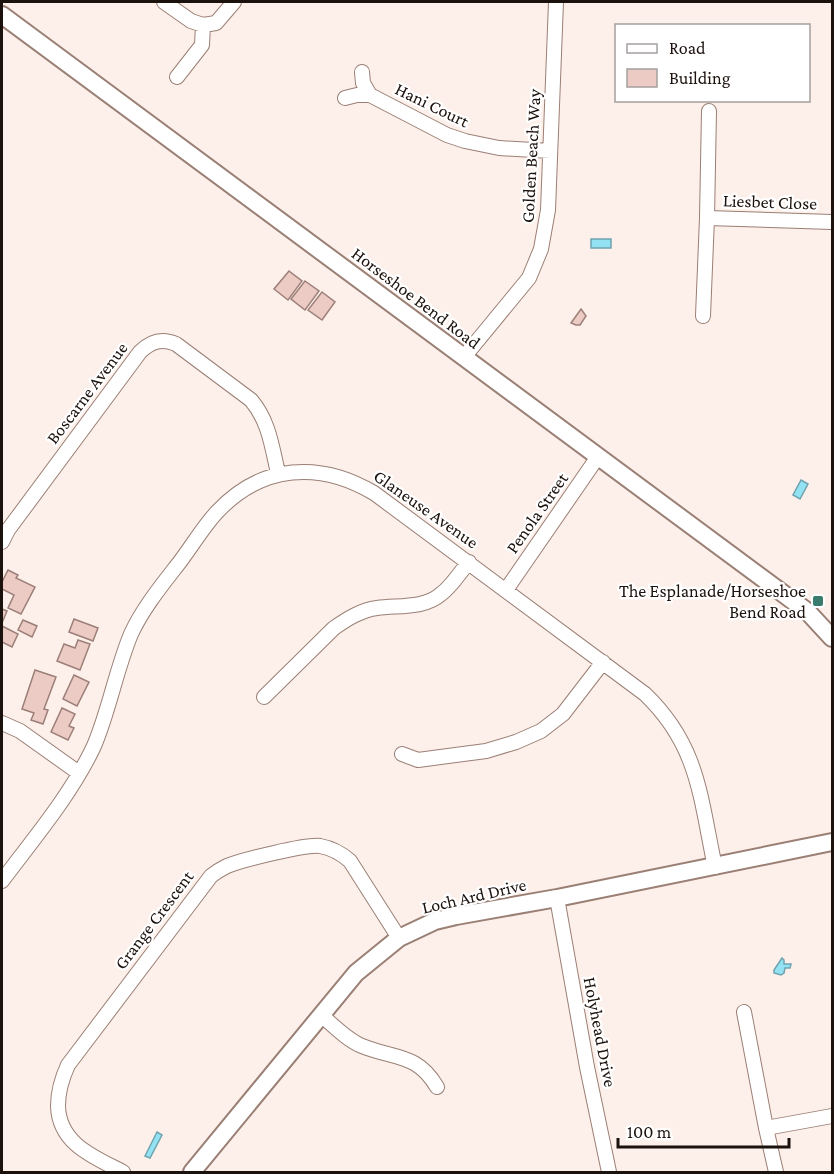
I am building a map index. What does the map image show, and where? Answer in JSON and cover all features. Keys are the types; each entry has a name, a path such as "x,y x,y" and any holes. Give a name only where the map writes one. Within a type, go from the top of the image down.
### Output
{"street":[{"path":"164,2 191,21 203,25 216,23 234,2"},
{"name":"Golden Beach Way","path":"464,357 529,278 545,234 549,210 556,2"},
{"name":"Horseshoe Bend Road","path":"2,15 597,458 808,612 832,624"},
{"path":"177,77 202,45 203,25"},
{"name":"Hani Court","path":"362,72 363,83 370,95"},
{"name":"Hani Court","path":"345,98 370,95 440,131 465,141 499,148 550,151"},
{"name":"Liesbet Close","path":"703,316 709,111"},
{"name":"Liesbet Close","path":"707,218 832,222"},
{"name":"Boscarne Avenue","path":"2,542 8,530 140,352 148,344 158,341 168,340 176,344 251,400 261,412 266,423 278,473"},
{"name":"Penola Street","path":"506,590 597,458"},
{"name":"Glaneuse Avenue","path":"2,881 68,792 94,745 132,632 149,604 218,511 255,483 278,473 318,472 338,475 374,493 603,662 658,706 680,737 690,756 715,867"},
{"path":"264,697 334,627 347,618 375,608 427,602 441,595 469,562"},
{"name":"Horseshoe Bend Road","path":"808,612 832,638"},
{"path":"402,754 418,760 486,751 541,731 563,714 603,662"},
{"path":"2,723 20,731 79,773"},
{"name":"Loch Ard Drive","path":"192,1173 356,973 399,938 435,921 832,842"},
{"name":"Grange Crescent","path":"123,1173 88,1155 67,1136 58,1112 61,1082 69,1065 211,876 232,865 303,847 327,848 344,855 350,861 399,938"},
{"name":"Holyhead Drive","path":"557,898 587,1067 609,1173"},
{"path":"744,1012 776,1173"},
{"path":"321,1015 362,1046 397,1055 421,1066 437,1087"},
{"path":"766,1128 832,1116"}],"water":[{"path":"591,239 611,239 611,248 591,248"},
{"path":"801,480 808,484 800,499 793,495"},
{"path":"782,958 784,964 791,964 790,968 785,968 781,975 774,973 774,970"},
{"path":"157,1132 162,1135 150,1158 145,1156"}],"building":[{"path":"289,271 302,281 288,300 274,289"},
{"path":"305,281 319,291 305,310 291,299"},
{"path":"322,292 335,302 322,320 308,310"},
{"path":"581,309 586,316 580,325 571,323"},
{"path":"8,570 18,575 16,578 35,587 21,614 8,608 14,595 2,589 2,582"},
{"path":"2,609 7,611 2,623"},
{"path":"74,619 98,628 93,641 69,632"},
{"path":"23,620 37,626 32,637 18,630"},
{"path":"2,626 18,634 12,647 2,642"},
{"path":"78,640 90,644 80,670 57,661 64,644 75,648"},
{"path":"35,670 56,677 44,709 48,710 43,724 31,720 34,713 22,709"},
{"path":"74,675 89,682 77,706 63,699"},
{"path":"62,708 75,714 69,726 74,728 68,740 51,732"}],"place":[{"name":"The Esplanade/Horseshoe Bend Road","path":"818,601"}]}
